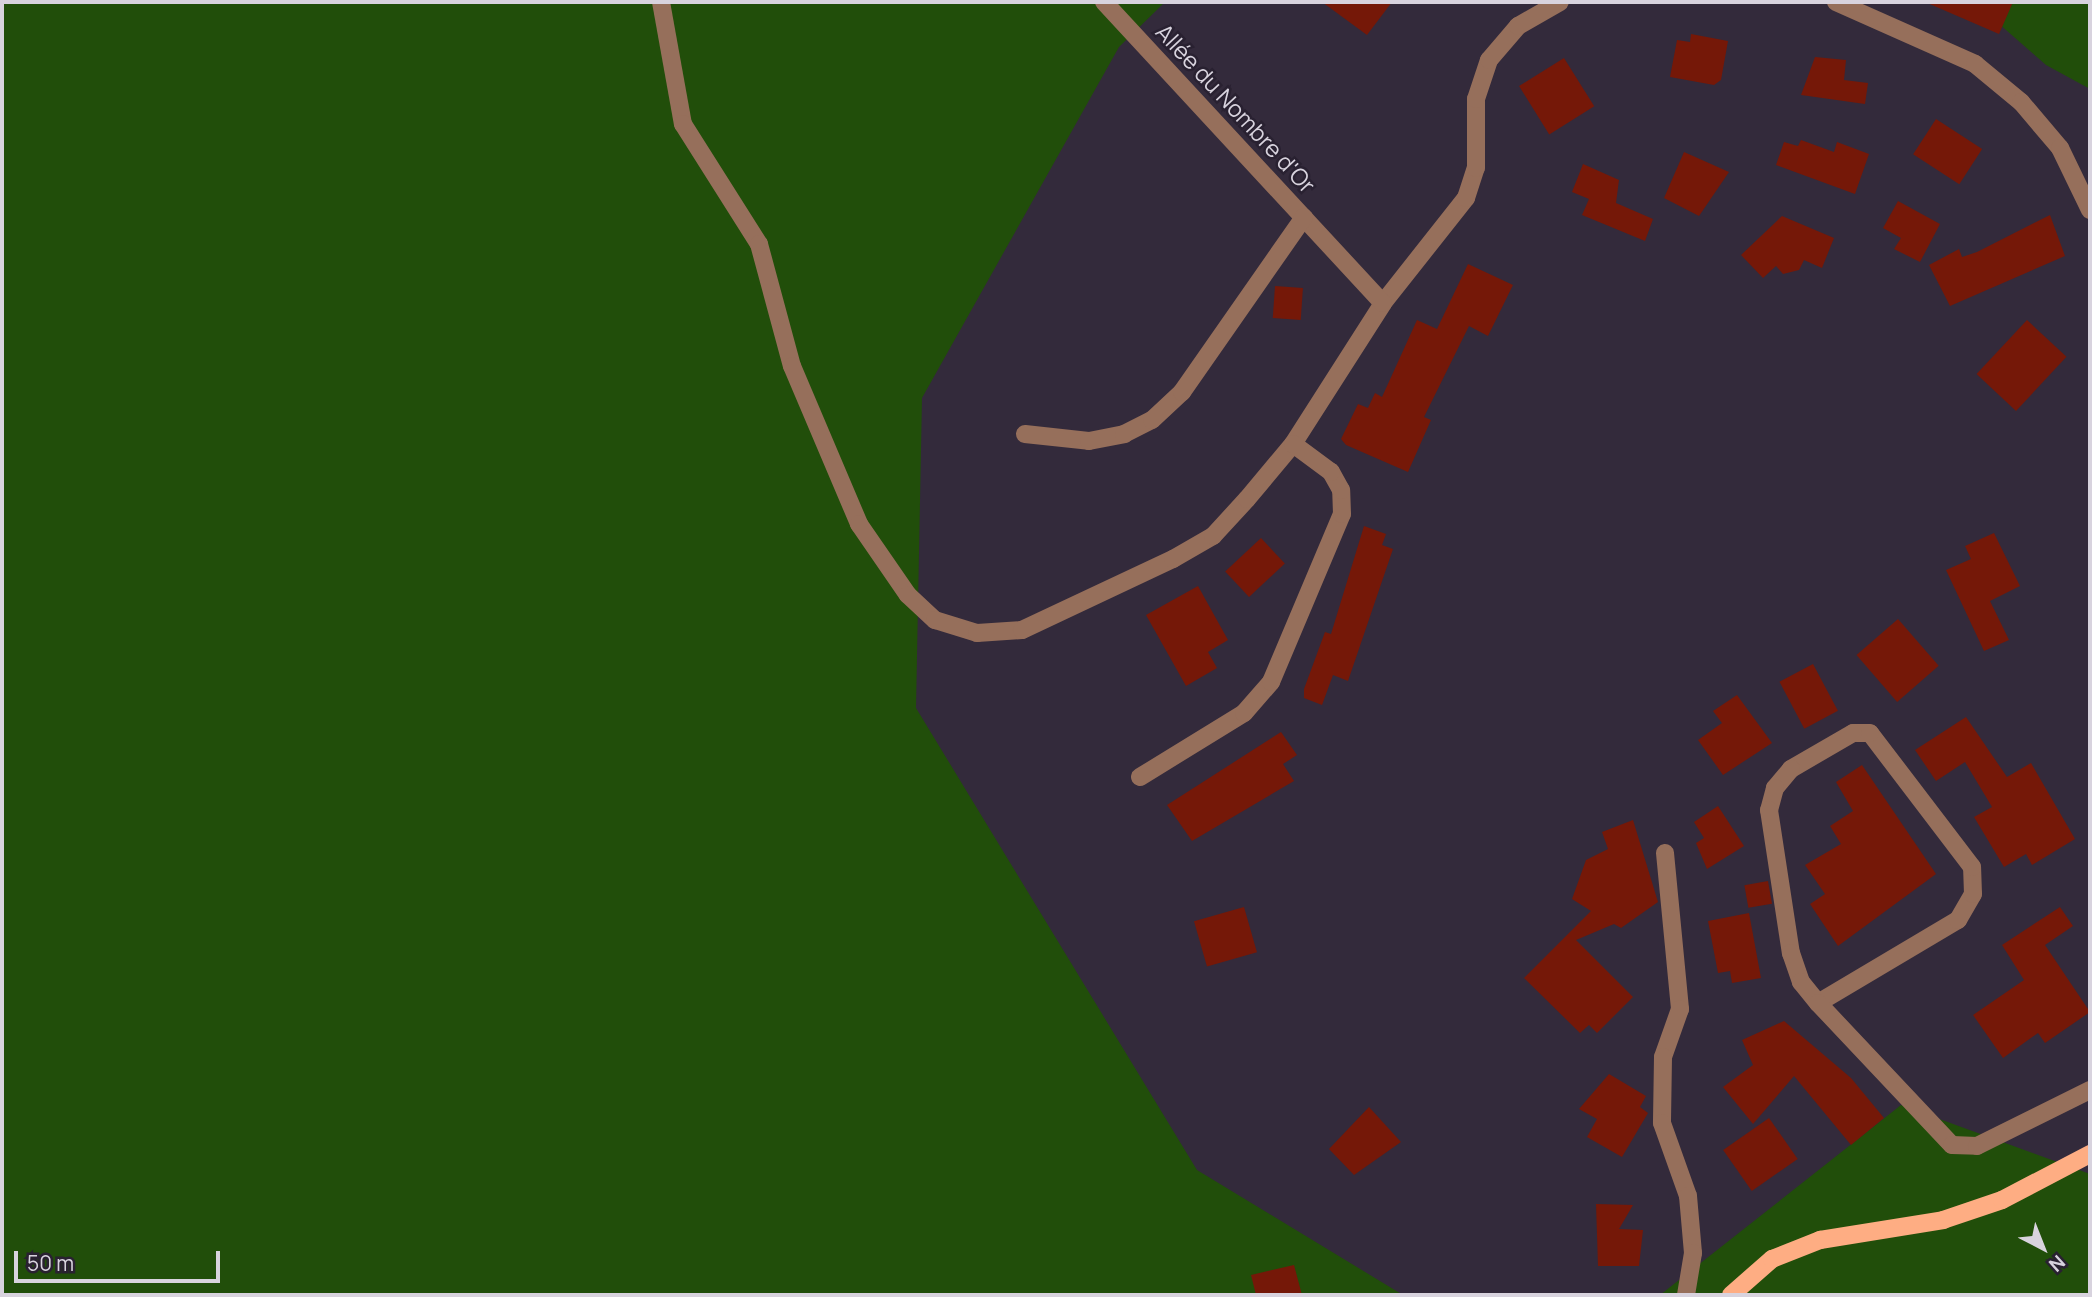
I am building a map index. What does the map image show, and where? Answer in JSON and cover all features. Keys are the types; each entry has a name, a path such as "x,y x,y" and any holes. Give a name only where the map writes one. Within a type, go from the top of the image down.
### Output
{"main road":[{"path":"1731,1295 1772,1259 1820,1240 1955,1216 2002,1200 2090,1154"}],"street":[{"path":"661,2 683,124 759,244 819,438 859,524 908,596 935,620 977,633 1022,630 1173,559 1213,536 1293,444 1383,303 1466,198 1476,168 1476,99 1489,60 1518,26 1560,2"},
{"name":"Allée du Nombre d'Or","path":"1104,2 1383,303"},
{"path":"1836,2 1975,64 2012,94 2060,148 2090,210"},
{"name":"Allée du Nombre d'Or","path":"1025,434 1089,441 1124,435 1152,419 1182,392 1304,217"},
{"path":"1140,776 1244,713 1271,682 1342,514 1341,490 1331,472 1293,444"},
{"path":"1818,1003 1958,920 1973,894 1972,867 1870,733 1853,733 1791,769 1775,788 1769,810 1791,953 1818,1003 1952,1145 1977,1146 2090,1090"},
{"path":"1665,853 1680,1009 1663,1057 1662,1123 1688,1196 1693,1253 1686,1295"}],"green space":[{"path":"2,2 1165,2 1119,47 922,398 916,708 1197,1170 1403,1295 2,1295"},
{"path":"1974,2 2090,2 2090,89 2046,65"},
{"path":"1901,1105 2090,1174 2090,1295 1660,1295"}],"building":[{"path":"1322,2 1392,2 1367,35"},
{"path":"1925,2 2013,2 1999,34"},
{"path":"1691,34 1728,41 1721,80 1714,85 1670,77 1677,40 1690,42"},
{"path":"1815,57 1846,60 1844,80 1868,83 1865,104 1801,95"},
{"path":"1564,58 1594,106 1549,134 1519,86"},
{"path":"1936,119 1982,149 1959,184 1913,154"},
{"path":"1801,140 1834,152 1837,142 1869,154 1855,194 1776,165 1784,142 1798,146"},
{"path":"1684,152 1729,172 1699,216 1664,198"},
{"path":"1583,164 1619,180 1616,203 1653,219 1645,241 1582,215 1589,199 1572,192"},
{"path":"1898,201 1940,224 1920,262 1894,249 1901,238 1883,228"},
{"path":"2050,215 2065,256 1950,306 1929,265 1959,249 1962,257 1977,252"},
{"path":"1782,216 1834,238 1822,268 1804,260 1799,270 1783,274 1776,266 1763,278 1741,255"},
{"path":"1468,264 1513,285 1488,336 1469,326 1424,417 1431,420 1408,472 1346,445 1341,439 1358,404 1368,408 1375,393 1382,397 1417,320 1437,329"},
{"path":"1275,286 1303,288 1301,320 1273,318"},
{"path":"2027,320 2066,357 2016,411 1977,374"},
{"path":"1364,526 1386,534 1382,545 1393,549 1348,681 1333,675 1322,705 1304,698 1304,689 1325,632 1331,634"},
{"path":"1994,533 2020,586 1990,601 2009,640 1984,651 1946,570 1971,559 1965,546"},
{"path":"1261,538 1285,564 1249,597 1225,571"},
{"path":"1198,586 1228,640 1208,652 1217,668 1186,686 1146,615"},
{"path":"1898,619 1939,666 1897,702 1856,655"},
{"path":"1813,664 1838,711 1804,729 1779,682"},
{"path":"1737,695 1772,743 1723,775 1698,740 1722,723 1713,711"},
{"path":"1966,717 2007,777 2031,763 2075,839 2032,865 2026,854 2004,867 1974,817 1992,807 1965,762 1936,781 1915,750"},
{"path":"1281,732 1297,755 1283,764 1294,781 1192,841 1167,805"},
{"path":"1862,765 1936,874 1838,946 1810,904 1825,894 1805,865 1841,844 1830,826 1853,811 1836,782"},
{"path":"1718,806 1744,846 1707,869 1696,843 1704,838 1694,822"},
{"path":"1633,820 1658,902 1621,928 1614,924 1576,940 1633,997 1597,1033 1589,1025 1580,1033 1524,978 1591,911 1572,899 1586,860 1608,849 1602,832"},
{"path":"1768,881 1772,904 1748,908 1744,885"},
{"path":"1244,907 1257,952 1207,967 1194,921"},
{"path":"2060,907 2073,926 2045,945 2090,1012 2045,1043 2038,1033 2003,1058 1973,1015 2024,980 2002,945"},
{"path":"1749,913 1761,978 1732,983 1730,971 1718,973 1708,921"},
{"path":"1784,1021 1851,1078 1884,1118 1851,1145 1794,1076 1753,1124 1723,1087 1753,1065 1742,1040"},
{"path":"1609,1074 1646,1096 1640,1107 1648,1113 1622,1157 1587,1137 1597,1119 1579,1109"},
{"path":"1369,1107 1401,1142 1354,1175 1329,1149"},
{"path":"1769,1118 1798,1159 1752,1191 1723,1150"},
{"path":"1596,1204 1633,1205 1619,1229 1643,1230 1639,1266 1598,1266"},
{"path":"1294,1265 1302,1295 1256,1295 1251,1275"}]}
